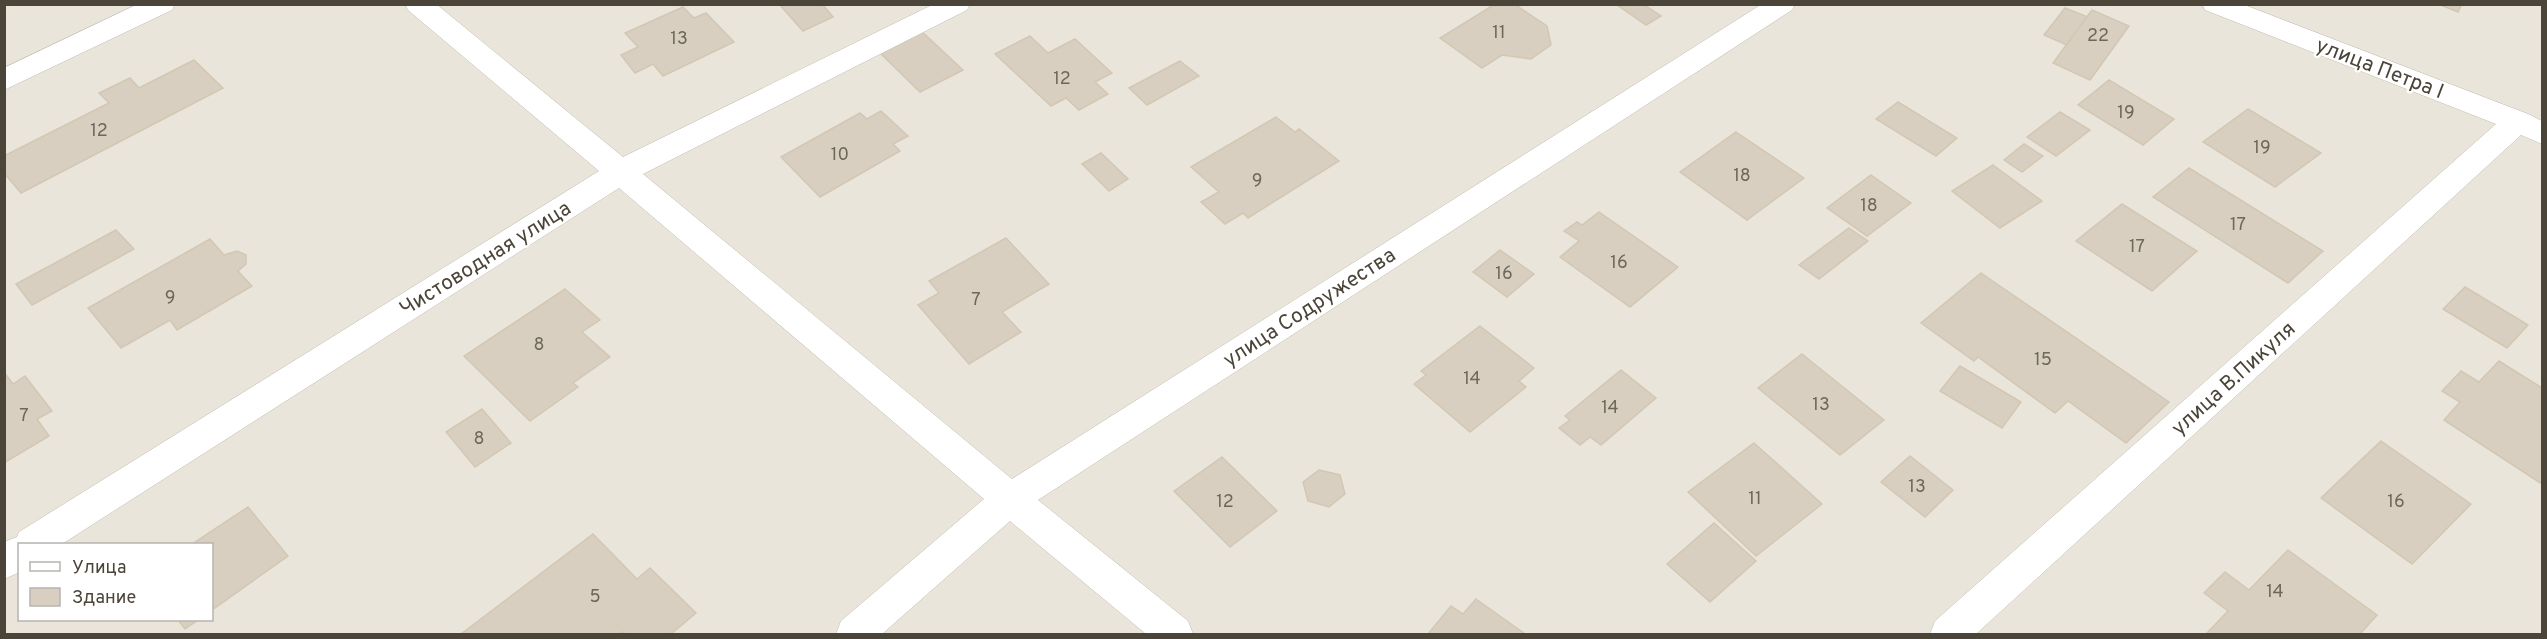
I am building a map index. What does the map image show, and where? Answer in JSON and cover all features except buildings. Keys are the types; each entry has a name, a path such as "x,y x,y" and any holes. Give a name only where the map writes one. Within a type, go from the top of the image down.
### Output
{"street":[{"path":"4,80 162,4"},
{"path":"418,4 622,171 1009,500 1174,634"},
{"name":"Чистоводная улица","path":"34,543 622,171 957,4"},
{"name":"улица Содружества","path":"855,634 1009,500 1782,4"},
{"name":"улица Петра I","path":"2216,4 2530,128"},
{"name":"улица В.Пикуля","path":"1949,634 2530,128"},
{"path":"4,562 18,553"}],"shaded area":[{"path":"4,5 2542,5 2542,634 5,634"}]}
